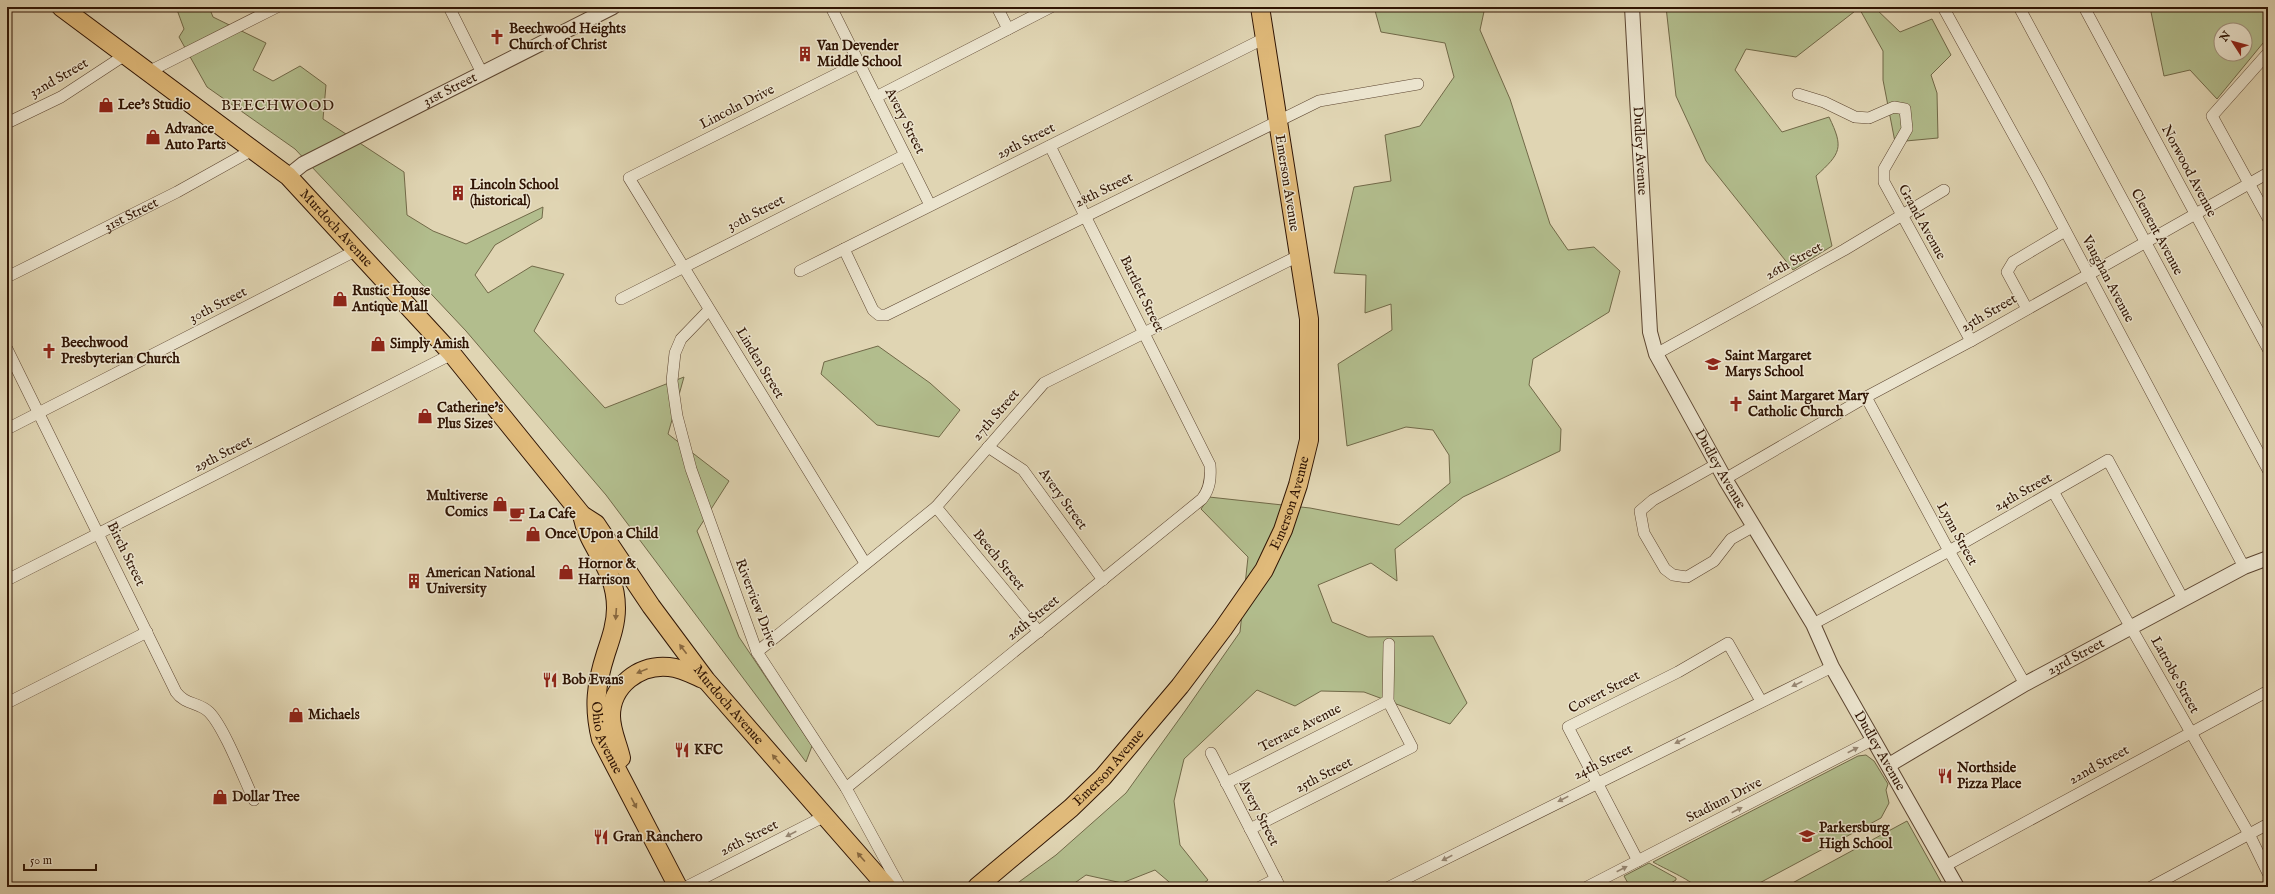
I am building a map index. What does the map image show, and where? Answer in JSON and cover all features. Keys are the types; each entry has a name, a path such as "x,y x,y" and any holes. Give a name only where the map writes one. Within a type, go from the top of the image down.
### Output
{"main road":[{"name":"Murdoch Avenue","path":"61,7 254,149 288,176 452,354 582,515 596,524 651,606 706,680 887,887"},
{"name":"Emerson Avenue","path":"977,887 1071,808 1103,777 1180,686 1223,629 1264,570 1283,530 1298,485 1309,440 1310,332 1260,7"},
{"name":"Murdoch Avenue","path":"582,515 586,532 600,552 611,576"},
{"name":"Ohio Avenue","path":"611,576 615,595 615,621 599,677 596,700 596,718 601,739 621,778 685,886"},
{"path":"615,595 634,597 651,606"},
{"path":"621,778 620,757 614,736 611,717 617,692 625,682 634,674 655,667 682,669 706,680"}],"street":[{"path":"148,72 277,7"},
{"path":"449,7 482,73"},
{"name":"31st Street","path":"288,176 303,164 613,7"},
{"name":"Avery Street","path":"830,7 930,205"},
{"path":"997,7 1008,29"},
{"path":"876,97 1051,7"},
{"name":"Dudley Avenue","path":"1632,7 1650,332 1656,354 1725,479 1813,624 1832,667 1957,887"},
{"name":"Vaughan Avenue","path":"1943,7 2065,231 2244,567"},
{"name":"Clement Avenue","path":"2020,7 2268,470"},
{"name":"Norwood Avenue","path":"2084,7 2195,216 2268,349"},
{"name":"29th Street","path":"800,271 1265,38"},
{"path":"2268,53 2212,116 2268,218"},
{"name":"32nd Street","path":"7,123 61,97 125,55"},
{"name":"Lincoln Drive","path":"629,178 859,63"},
{"name":"28th Street","path":"844,249 873,310 879,315 886,315 1319,101 1418,84"},
{"name":"Grand Avenue","path":"1798,94 1824,102 1854,117 1870,118 1894,108 1905,109 1907,129 1884,169 1884,182 1971,341"},
{"name":"Bartlett Street","path":"1050,146 1086,215 1206,457"},
{"name":"31st Street","path":"7,277 177,192 254,149"},
{"name":"30th Street","path":"621,299 905,155"},
{"name":"25th Street","path":"1725,479 1866,397 1971,341 2088,274 2195,216 2268,173"},
{"name":"Linden Street","path":"629,178 865,563"},
{"name":"26th Street","path":"1656,354 1844,250 1944,190"},
{"path":"2027,309 2007,272 2013,262 2065,231"},
{"name":"30th Street","path":"7,429 356,250"},
{"name":"27th Street","path":"757,652 936,506 1044,383 1298,256"},
{"name":"Riverview Drive","path":"709,310 681,339 675,353 672,381 677,416 691,469 757,652 846,788 900,887"},
{"name":"Birch Street","path":"7,349 181,699 201,706 215,718 254,800"},
{"name":"29th Street","path":"7,580 452,354"},
{"name":"Lynn Street","path":"1866,397 1949,551 2026,684"},
{"name":"Avery Street","path":"988,447 1023,470 1103,580"},
{"name":"26th Street","path":"846,788 1202,499 1207,493 1211,478 1210,465 1206,457"},
{"name":"24th Street","path":"1813,624 1949,551 2108,460 2183,599"},
{"path":"1717,464 1653,500 1640,511 1644,533 1666,569 1673,575 1687,577 1714,561 1731,539 1754,526"},
{"name":"Latrobe Street","path":"2054,492 2249,834 2268,874"},
{"name":"Beech Street","path":"936,506 1039,632"},
{"name":"23rd Street","path":"1889,765 2026,684 2244,567 2268,558"},
{"path":"7,703 147,632"},
{"name":"Covert Street","path":"1638,861 1568,727 1678,672 1728,643 1761,701"},
{"path":"1388,701 1389,644"},
{"name":"24th Street","path":"1389,887 1597,782 1832,667"},
{"name":"22nd Street","path":"1945,866 2268,691"},
{"name":"25th Street","path":"1250,829 1412,747 1388,701"},
{"name":"Terrace Avenue","path":"1226,783 1388,701"},
{"name":"Stadium Drive","path":"1587,887 1874,739"},
{"name":"Avery Street","path":"1211,753 1278,883"},
{"name":"26th Street","path":"685,886 825,816"},
{"path":"2151,887 2268,824"},
{"path":"1260,887 1278,883"}],"green space":[{"path":"176,7 209,7 213,17 266,43 253,70 273,81 300,66 326,85 323,119 404,172 407,215 433,231 466,244 543,207 542,218 495,245 475,275 488,293 532,266 564,274 534,331 605,408 684,377 668,434 729,481 697,531 739,637 812,746 806,762 606,495 466,331 295,149 207,87 179,37 184,29"},
{"path":"1374,7 1485,7 1480,30 1510,99 1550,224 1568,250 1594,247 1620,271 1609,312 1533,359 1529,385 1561,429 1560,451 1463,497 1395,549 1397,581 1371,563 1318,585 1332,622 1368,637 1433,636 1467,703 1450,724 1364,692 1321,691 1295,706 1257,690 1184,759 1174,801 1180,845 1208,880 1199,887 1175,887 1155,870 1122,883 1086,875 1069,887 1012,887 1056,855 1126,793 1240,632 1248,557 1201,509 1209,497 1310,508 1399,525 1450,483 1449,455 1433,430 1406,427 1347,446 1338,364 1392,330 1391,304 1365,313 1366,275 1334,273 1354,187 1391,181 1385,135 1420,126 1454,77 1445,43 1381,32"},
{"path":"1666,7 1874,7 1900,32 1932,19 1951,55 1931,75 1937,93 1938,138 1895,142 1883,80 1883,51 1859,8 1796,57 1746,49 1735,70 1782,132 1829,117 1837,136 1838,150 1831,161 1816,176 1832,246 1793,270 1706,161 1676,96"},
{"path":"2150,7 2268,7 2268,37 2253,55 2253,22 2213,22 2213,62 2247,62 2217,99 2190,70 2164,76"},
{"path":"878,346 930,383 960,410 939,437 877,425 821,374 824,362"},
{"path":"1866,755 1874,761 1888,784 1886,790 1889,803 1881,818 1752,887 1696,887 1683,878 1653,862 1858,756"},
{"path":"1907,821 1944,887 1785,887"},
{"path":"1649,863 1676,878 1676,880 1664,887 1630,887 1624,876"}],"place":[{"name":"Beechwood Heights Church of Christ","path":"497,37"},
{"name":"Van Devender Middle School","path":"805,54"},
{"name":"Lee's Studio","path":"106,105"},
{"name":"Advance Auto Parts","path":"153,137"},
{"name":"Lincoln School (historical)","path":"458,193"},
{"name":"Rustic House Antique Mall","path":"340,299"},
{"name":"Simply Amish","path":"378,344"},
{"name":"Beechwood Presbyterian Church","path":"49,351"},
{"name":"Saint Margaret Marys School","path":"1713,364"},
{"name":"Saint Margaret Mary Catholic Church","path":"1736,404"},
{"name":"Catherine's Plus Sizes","path":"425,416"},
{"name":"Multiverse Comics","path":"500,504"},
{"name":"La Cafe","path":"517,514"},
{"name":"Once Upon a Child","path":"533,534"},
{"name":"Hornor & Harrison","path":"566,572"},
{"name":"American National University","path":"414,581"},
{"name":"Bob Evans","path":"550,680"},
{"name":"Michaels","path":"296,715"},
{"name":"KFC","path":"682,750"},
{"name":"Northside Pizza Place","path":"1945,776"},
{"name":"Dollar Tree","path":"220,797"},
{"name":"Parkersburg High School","path":"1807,836"},
{"name":"Gran Ranchero","path":"601,837"}],"district":[{"name":"BEECHWOOD","path":"278,105"}]}
